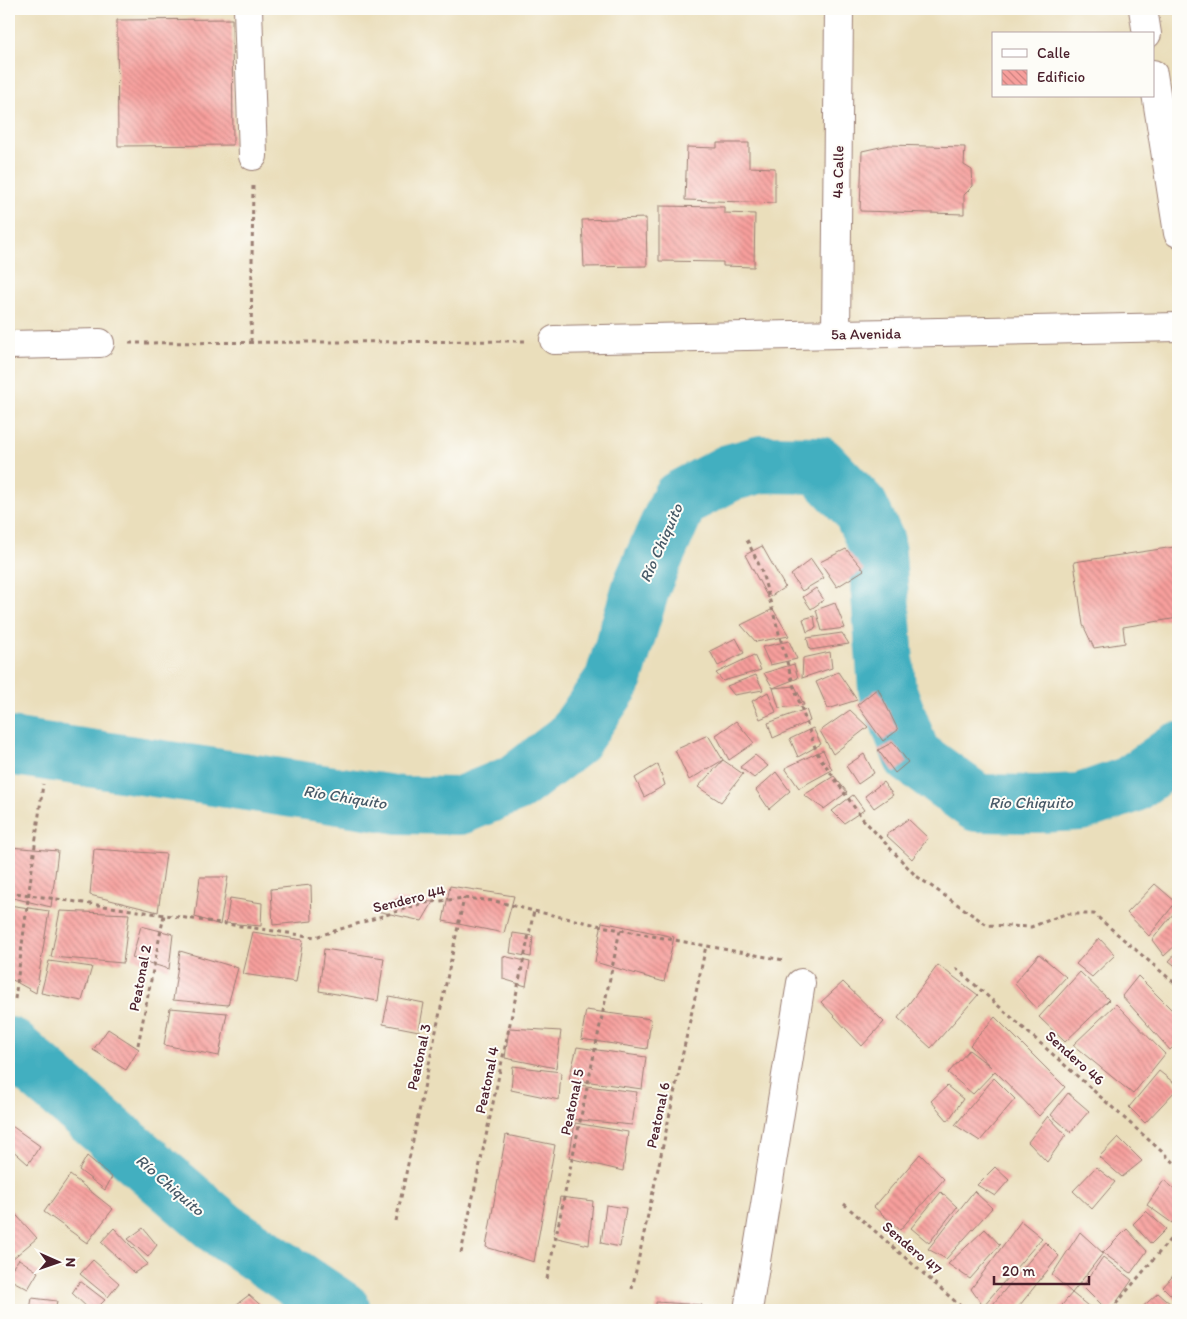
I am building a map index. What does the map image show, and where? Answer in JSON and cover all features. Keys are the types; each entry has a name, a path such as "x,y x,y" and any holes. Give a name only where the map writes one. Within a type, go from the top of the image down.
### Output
{"street":[{"path":"248,9 253,156"},
{"name":"4a Calle","path":"836,334 840,9"},
{"path":"1143,9 1147,32"},
{"path":"1154,80 1178,233"},
{"name":"5a Avenida","path":"554,340 1178,327"},
{"path":"9,345 100,343"},
{"path":"748,1310 801,983"}],"path":[{"path":"251,342 253,156"},
{"path":"100,343 554,340"},
{"path":"747,540 761,569 794,687 817,753 861,817 915,875 987,925 1031,927 1065,914 1094,914 1178,986"},
{"path":"15,999 42,784"},
{"name":"Sendero 44","path":"9,892 315,937 424,903 464,898 495,901 620,930 784,960 796,969 801,983"},
{"name":"Peatonal 3","path":"396,1221 464,898"},
{"name":"Peatonal 4","path":"461,1253 534,911"},
{"name":"Peatonal 2","path":"138,1045 164,915"},
{"name":"Peatonal 5","path":"547,1279 620,930"},
{"name":"Peatonal 6","path":"632,1289 706,946"},
{"name":"Sendero 46","path":"956,968 1178,1166"},
{"name":"Sendero 47","path":"844,1204 965,1310"},
{"path":"1112,1310 1178,1230"}],"building":[{"path":"232,19 233,145 118,146 117,20"},
{"path":"717,143 749,143 749,167 775,168 775,203 685,200 687,147 717,148"},
{"path":"889,145 965,147 964,165 972,170 973,186 964,195 964,214 860,211 862,151"},
{"path":"659,206 724,207 724,213 755,214 754,267 723,266 723,262 659,261"},
{"path":"646,218 647,266 584,267 582,220"},
{"path":"762,546 785,587 768,598 745,555"},
{"path":"1174,547 1178,577 1178,618 1123,627 1125,643 1094,648 1083,625 1074,562"},
{"path":"846,549 864,570 837,587 820,562"},
{"path":"811,559 824,578 802,591 791,575"},
{"path":"816,588 824,600 811,609 803,597"},
{"path":"835,603 845,628 822,631 816,610"},
{"path":"773,609 789,636 756,642 741,625"},
{"path":"814,616 816,628 807,632 803,619"},
{"path":"842,633 849,644 810,650 807,638"},
{"path":"736,638 744,653 718,666 710,651"},
{"path":"789,641 797,659 770,665 762,647"},
{"path":"830,652 832,668 802,678 803,658"},
{"path":"754,655 761,670 723,681 716,673"},
{"path":"794,664 798,678 773,688 764,673"},
{"path":"838,672 857,700 828,709 816,682"},
{"path":"756,675 763,690 734,695 727,686"},
{"path":"795,686 804,705 779,708 773,688"},
{"path":"878,688 898,730 883,741 857,705"},
{"path":"768,692 776,712 760,719 752,701"},
{"path":"806,709 810,721 773,738 768,723"},
{"path":"850,710 868,727 833,754 820,731"},
{"path":"736,721 754,743 729,760 716,735"},
{"path":"813,728 821,744 798,757 790,739"},
{"path":"708,735 723,760 689,780 675,750"},
{"path":"893,742 908,762 895,773 878,750"},
{"path":"823,750 832,770 799,788 785,768"},
{"path":"864,754 874,773 858,784 846,766"},
{"path":"755,755 768,766 754,778 740,767"},
{"path":"723,760 743,774 721,802 698,787"},
{"path":"658,764 665,785 644,797 635,778"},
{"path":"776,772 790,791 769,809 756,790"},
{"path":"834,776 847,792 824,809 804,795"},
{"path":"883,782 893,795 874,808 865,796"},
{"path":"853,795 864,810 844,823 832,811"},
{"path":"908,819 928,838 912,859 886,835"},
{"path":"9,847 58,851 51,907 9,897"},
{"path":"94,849 166,854 158,912 90,895"},
{"path":"200,877 228,877 220,925 195,917"},
{"path":"1155,884 1176,902 1149,936 1127,913"},
{"path":"311,885 312,921 273,925 271,889"},
{"path":"450,886 514,896 504,933 443,921"},
{"path":"230,898 262,903 261,926 226,923"},
{"path":"397,899 433,902 422,921 377,911"},
{"path":"9,905 49,911 36,993 9,978"},
{"path":"1178,908 1178,943 1164,956 1152,940"},
{"path":"60,911 129,914 123,963 51,957"},
{"path":"602,922 674,937 664,982 595,962"},
{"path":"141,926 173,934 169,969 132,958"},
{"path":"253,932 303,940 296,982 243,974"},
{"path":"513,933 533,936 531,957 510,953"},
{"path":"1099,938 1115,955 1092,977 1076,964"},
{"path":"324,949 384,958 378,1001 319,991"},
{"path":"180,951 238,968 228,1005 173,1000"},
{"path":"1178,951 1178,968 1169,961"},
{"path":"1039,954 1066,977 1037,1009 1014,983"},
{"path":"503,956 530,962 526,986 503,979"},
{"path":"49,961 92,967 82,1001 41,993"},
{"path":"938,965 978,995 931,1048 898,1018"},
{"path":"1080,972 1109,1000 1065,1042 1039,1017"},
{"path":"1138,976 1178,1016 1178,1042 1170,1050 1122,996"},
{"path":"843,982 884,1022 862,1046 821,1002"},
{"path":"389,996 424,1003 419,1031 383,1024"},
{"path":"1116,1004 1165,1054 1133,1094 1073,1045"},
{"path":"170,1008 227,1013 219,1056 164,1045"},
{"path":"586,1010 651,1019 647,1049 581,1039"},
{"path":"995,1017 1065,1087 1039,1116 995,1071 973,1094 948,1073 969,1050 991,1067 970,1045"},
{"path":"509,1028 561,1031 556,1068 505,1058"},
{"path":"108,1029 139,1049 126,1070 93,1050"},
{"path":"577,1047 646,1057 642,1089 569,1079"},
{"path":"513,1066 561,1072 559,1100 511,1090"},
{"path":"1159,1071 1178,1088 1145,1123 1129,1107"},
{"path":"994,1078 1015,1099 980,1141 955,1125"},
{"path":"578,1085 637,1092 632,1125 571,1119"},
{"path":"947,1086 963,1099 948,1121 931,1101"},
{"path":"1068,1093 1089,1111 1071,1132 1051,1115"},
{"path":"1048,1116 1066,1135 1047,1162 1028,1142"},
{"path":"575,1123 628,1132 623,1171 569,1158"},
{"path":"9,1124 40,1146 28,1164 9,1147"},
{"path":"506,1135 555,1145 534,1262 486,1247"},
{"path":"1118,1137 1142,1161 1122,1177 1099,1157"},
{"path":"920,1154 944,1179 900,1230 874,1207"},
{"path":"87,1156 112,1177 105,1190 79,1170"},
{"path":"995,1167 1009,1180 995,1196 977,1185"},
{"path":"1096,1167 1115,1182 1092,1209 1073,1191"},
{"path":"70,1175 113,1209 87,1243 44,1212"},
{"path":"1164,1180 1178,1192 1178,1216 1172,1223 1147,1205"},
{"path":"974,1191 992,1208 946,1259 928,1249"},
{"path":"941,1192 957,1207 929,1243 911,1228"},
{"path":"560,1197 593,1201 589,1245 553,1237"},
{"path":"606,1205 626,1208 620,1247 601,1243"},
{"path":"9,1207 37,1238 11,1260 9,1258"},
{"path":"1146,1211 1166,1229 1151,1244 1133,1224"},
{"path":"1021,1221 1042,1238 983,1306 971,1289"},
{"path":"114,1228 148,1264 134,1273 101,1242"},
{"path":"143,1228 157,1245 148,1257 128,1239"},
{"path":"985,1229 1000,1245 970,1279 948,1264"},
{"path":"1127,1229 1147,1251 1131,1273 1103,1253"},
{"path":"1080,1232 1103,1253 1072,1293 1052,1275"},
{"path":"1045,1242 1059,1256 1016,1310 988,1310"},
{"path":"1103,1257 1132,1280 1111,1310 1107,1310 1083,1286"},
{"path":"19,1259 38,1272 28,1289 9,1279 9,1272"},
{"path":"93,1260 119,1283 108,1297 80,1274"},
{"path":"1178,1270 1178,1302 1163,1287"},
{"path":"80,1281 105,1300 95,1310 90,1310 72,1293"},
{"path":"1072,1293 1093,1310 1058,1310"},
{"path":"1158,1293 1178,1310 1139,1310"},
{"path":"249,1295 266,1310 229,1310"},
{"path":"32,1298 57,1301 55,1310 30,1310"},
{"path":"656,1302 702,1305 702,1310 656,1310"}],"waterway":[{"name":"Río Chiquito","path":"9,746 400,805 459,806 516,783 572,740 613,681 642,585 680,499 729,473 762,464 819,465 860,508 876,542 887,689 912,756 977,803 1038,804 1081,802 1130,785 1178,751"},
{"name":"Río Chiquito","path":"9,1046 223,1230 342,1310"}]}
